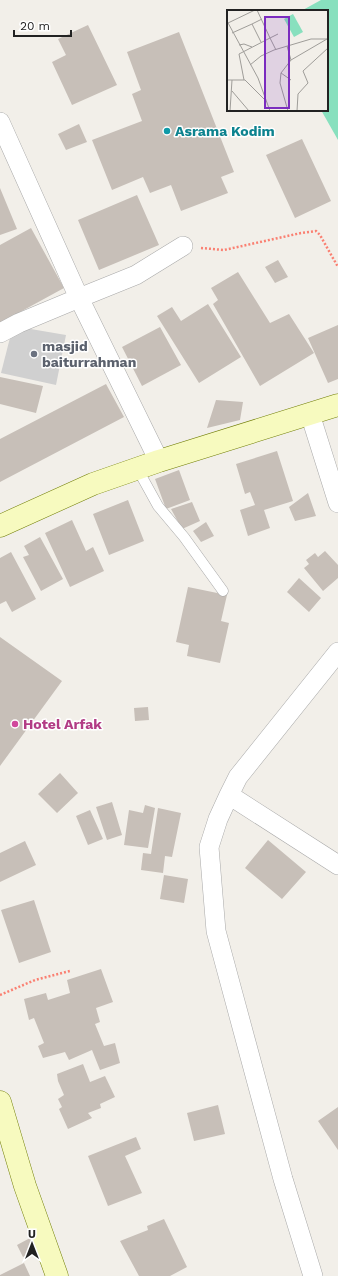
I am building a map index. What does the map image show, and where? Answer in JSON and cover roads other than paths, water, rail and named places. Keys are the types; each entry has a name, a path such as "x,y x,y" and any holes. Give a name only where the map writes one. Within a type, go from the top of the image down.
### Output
{"street":[{"path":"0,122 79,298 160,461"},
{"path":"0,334 19,323 136,275 184,246"},
{"path":"0,526 75,491 137,468 338,405"},
{"path":"310,414 338,503"},
{"path":"312,1276 283,1179 216,931 209,847 212,835 238,777 338,652"},
{"path":"229,795 338,865"},
{"path":"1,1113 57,1276"},
{"path":"0,1160 25,1186"}],"lane":[{"path":"137,468 158,506 184,537 223,591"}],"place":[{"name":"Asrama Kodim","path":"167,131"},
{"name":"masjid baiturrahman","path":"34,354"},
{"name":"Hotel Arfak","path":"15,724"}]}
